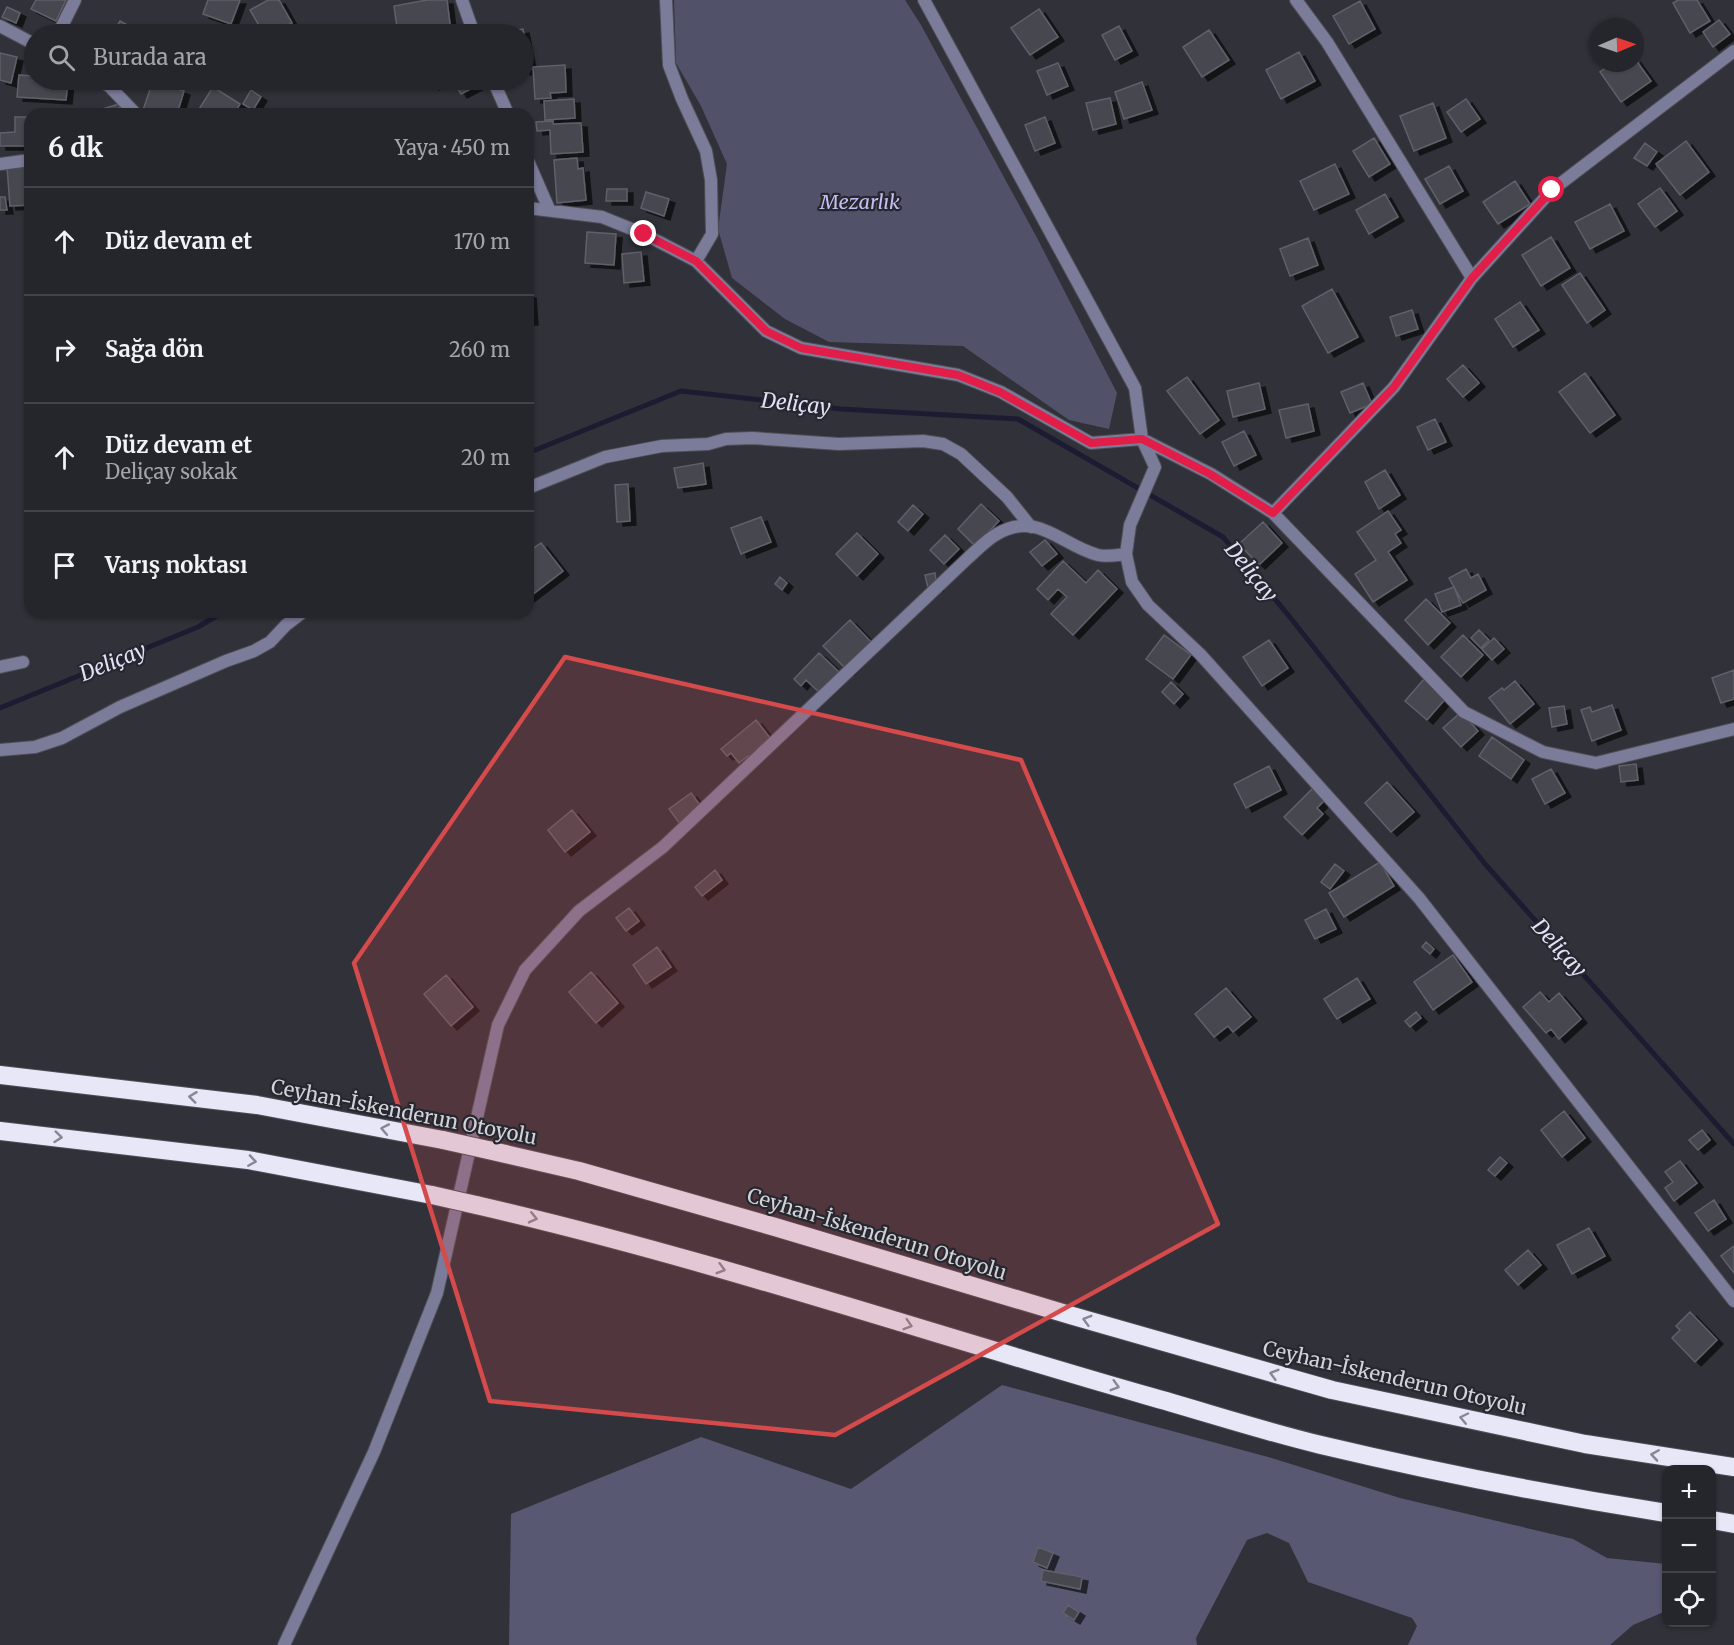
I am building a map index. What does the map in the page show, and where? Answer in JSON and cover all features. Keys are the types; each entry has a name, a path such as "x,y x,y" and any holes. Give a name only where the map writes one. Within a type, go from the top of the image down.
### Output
{"highway":[{"name":"Ceyhan-İskenderun Otoyolu","path":"0,1075 257,1105 488,1150 579,1171 1332,1390 1585,1444 1734,1467"},
{"path":"0,1131 249,1160 432,1195 565,1225 1319,1445 1575,1499 1662,1512"},
{"path":"1716,1521 1734,1524"}],"street":[{"path":"63,24 75,0"},
{"path":"462,0 470,24"},
{"path":"666,0 669,65 706,151 711,180 712,234 696,261"},
{"path":"924,0 1136,388 1142,439 1155,467 1130,525 1126,554 1132,582 1148,605 1200,654 1419,898 1734,1301"},
{"path":"1296,0 1327,42 1472,278"},
{"path":"0,26 24,39"},
{"path":"1273,513 1394,387 1472,278 1552,190 1734,51"},
{"path":"113,90 130,108"},
{"path":"498,90 506,108"},
{"path":"0,164 24,161"},
{"path":"534,175 549,209"},
{"path":"534,208 602,217 644,234 696,261 766,331 801,348 958,375 1000,392 1091,443 1142,439 1210,474 1273,513 1464,712 1543,752 1596,763 1734,729"},
{"path":"534,486 605,457 662,446 708,444 726,439 752,438 840,444 923,441 943,444 961,454 1007,497 1031,527"},
{"path":"284,1645 374,1452 437,1293 498,1025 525,970 579,911 663,847 968,558 997,534 1018,526 1041,527 1083,549 1100,555 1126,554"},
{"path":"0,750 35,747 62,738 120,707 254,651 270,642 295,618"},
{"path":"0,667 23,662"}],"highlighted area":[{"path":"565,657 1021,760 1218,1224 835,1435 490,1401 354,963"}],"green space":[{"name":"Mezarlık","path":"674,0 905,0 921,25 1036,236 1117,393 1109,429 1069,420 963,346 829,342 785,319 732,278 718,229 727,164 701,106 676,63"}],"shaded area":[{"path":"1002,1385 1268,1457 1400,1498 1573,1539 1607,1558 1662,1564 1662,1613 1633,1625 1610,1645 1408,1645 1417,1626 1412,1618 1308,1582 1289,1543 1267,1533 1247,1540 1196,1638 1197,1645 509,1645 511,1514 701,1437 851,1489"}],"building":[{"path":"36,0 66,0 56,21 31,9"},
{"path":"208,0 240,0 231,24 203,14"},
{"path":"268,0 279,0 292,23 258,24 250,10"},
{"path":"427,0 447,0 450,24 397,24 394,6"},
{"path":"1678,0 1697,0 1710,21 1690,33 1673,3"},
{"path":"1360,1 1375,29 1349,44 1333,16"},
{"path":"7,7 20,13 16,23 2,17"},
{"path":"1039,9 1058,37 1030,55 1011,28"},
{"path":"1719,20 1730,34 1713,47 1703,32"},
{"path":"1119,26 1132,51 1115,60 1102,35"},
{"path":"1209,30 1229,60 1202,77 1183,47"},
{"path":"1299,52 1315,81 1281,99 1266,70"},
{"path":"0,53 17,57 11,83 0,80"},
{"path":"1058,63 1068,86 1047,95 1037,71"},
{"path":"565,65 566,92 550,93 551,98 535,99 534,67"},
{"path":"1644,71 1651,81 1621,102 1600,72"},
{"path":"19,75 24,75 24,90 67,90 66,100 17,97"},
{"path":"1142,82 1152,110 1124,119 1115,92"},
{"path":"150,90 184,91 179,108 144,108"},
{"path":"211,90 218,90 240,104 238,108 200,108"},
{"path":"251,90 261,97 254,108 243,104"},
{"path":"1110,98 1116,124 1093,130 1086,103"},
{"path":"574,99 575,118 545,120 544,101"},
{"path":"1466,99 1480,119 1461,132 1447,112"},
{"path":"1433,103 1446,138 1414,151 1400,116"},
{"path":"119,104 120,108 106,108"},
{"path":"15,117 24,117 24,146 0,146 0,133 15,132"},
{"path":"1045,117 1055,143 1035,151 1025,125"},
{"path":"553,121 553,124 581,123 583,152 551,154 550,130 537,131 536,122"},
{"path":"1374,138 1390,164 1369,177 1353,151"},
{"path":"1686,141 1709,172 1680,195 1656,164"},
{"path":"1645,143 1657,152 1647,166 1634,158"},
{"path":"577,158 578,169 583,168 586,200 557,203 554,160"},
{"path":"1335,164 1349,194 1314,210 1300,181"},
{"path":"24,166 24,205 10,206 7,167"},
{"path":"1449,166 1463,191 1440,204 1425,179"},
{"path":"1515,181 1530,204 1498,224 1483,202"},
{"path":"1660,188 1677,211 1655,227 1638,204"},
{"path":"607,189 627,189 627,201 606,201"},
{"path":"646,192 669,199 664,216 641,208"},
{"path":"1385,194 1398,217 1369,234 1356,210"},
{"path":"0,197 5,197 7,210 0,210"},
{"path":"1610,204 1624,231 1590,249 1575,222"},
{"path":"587,232 616,234 614,265 585,263"},
{"path":"1551,237 1570,268 1541,286 1522,255"},
{"path":"1308,238 1318,265 1290,276 1280,249"},
{"path":"641,252 644,281 624,283 622,254"},
{"path":"1580,273 1605,310 1587,323 1562,285"},
{"path":"1332,289 1358,337 1328,353 1302,306"},
{"path":"1520,302 1539,330 1513,347 1495,319"},
{"path":"1412,310 1418,329 1396,336 1390,317"},
{"path":"1463,365 1479,383 1463,397 1447,379"},
{"path":"1585,373 1615,415 1590,433 1559,392"},
{"path":"1187,377 1219,420 1200,434 1167,391"},
{"path":"1259,383 1265,409 1233,417 1227,391"},
{"path":"1363,383 1372,404 1350,413 1341,392"},
{"path":"1308,404 1314,431 1286,438 1279,410"},
{"path":"1435,419 1446,442 1428,450 1417,427"},
{"path":"1244,431 1256,455 1234,466 1222,442"},
{"path":"703,463 706,484 678,488 674,468"},
{"path":"1385,470 1400,495 1379,509 1365,482"},
{"path":"628,484 630,521 617,522 615,485"},
{"path":"981,504 999,521 975,546 958,529"},
{"path":"913,505 923,514 908,531 898,522"},
{"path":"1388,511 1401,530 1395,534 1401,543 1388,552 1407,580 1373,602 1355,574 1376,560 1357,532"},
{"path":"761,517 771,542 741,554 731,528"},
{"path":"1263,522 1282,543 1259,565 1239,544"},
{"path":"857,533 878,554 857,576 836,554"},
{"path":"945,535 959,549 944,564 930,550"},
{"path":"1045,540 1057,554 1042,566 1030,552"},
{"path":"541,543 563,571 534,593 534,548"},
{"path":"1063,561 1086,583 1098,570 1117,589 1073,635 1051,614 1067,597 1058,589 1048,600 1037,589"},
{"path":"1466,569 1471,578 1478,574 1486,590 1463,603 1449,578"},
{"path":"935,573 937,587 928,588 925,575"},
{"path":"780,577 787,583 782,590 775,584"},
{"path":"1454,587 1461,605 1442,612 1435,594"},
{"path":"1426,599 1450,623 1428,645 1405,620"},
{"path":"850,620 874,645 848,671 823,646"},
{"path":"1479,630 1489,640 1481,648 1471,638"},
{"path":"1164,635 1191,655 1173,679 1146,659"},
{"path":"1463,635 1483,655 1461,677 1441,657"},
{"path":"1494,638 1504,649 1492,660 1482,649"},
{"path":"1269,640 1288,668 1262,686 1243,657"},
{"path":"819,653 839,672 820,693 806,680 801,686 794,679"},
{"path":"1734,670 1734,699 1721,703 1712,678"},
{"path":"1425,678 1447,697 1427,720 1405,701"},
{"path":"1515,681 1534,704 1510,724 1489,698"},
{"path":"1171,682 1183,694 1174,704 1162,692"},
{"path":"1612,705 1621,730 1592,741 1581,710 1590,707 1592,712"},
{"path":"1564,706 1567,724 1552,727 1549,708"},
{"path":"1461,712 1478,731 1461,747 1443,728"},
{"path":"756,720 770,738 750,759 748,756 739,763 731,753 727,756 721,749"},
{"path":"1492,737 1524,760 1511,779 1479,756"},
{"path":"1636,764 1638,780 1621,782 1619,766"},
{"path":"1269,766 1281,790 1246,808 1234,784"},
{"path":"1551,769 1565,793 1545,804 1532,779"},
{"path":"1387,782 1414,812 1391,832 1365,803"},
{"path":"1315,786 1327,798 1317,808 1323,814 1302,835 1284,817"},
{"path":"691,793 702,808 680,824 669,809"},
{"path":"572,810 590,832 565,852 548,830"},
{"path":"1380,862 1394,886 1344,917 1329,893"},
{"path":"1335,864 1344,871 1330,889 1321,882"},
{"path":"715,870 722,880 702,896 695,887"},
{"path":"629,908 639,921 626,931 616,918"},
{"path":"1326,909 1336,929 1315,939 1305,920"},
{"path":"1426,942 1434,949 1430,954 1422,947"},
{"path":"657,947 671,967 646,984 633,965"},
{"path":"1453,955 1472,982 1433,1010 1414,982"},
{"path":"591,972 618,1003 596,1023 569,992"},
{"path":"446,975 473,1007 451,1026 424,994"},
{"path":"1357,978 1370,999 1337,1019 1324,999"},
{"path":"1226,988 1251,1017 1233,1032 1228,1026 1214,1037 1195,1014"},
{"path":"1540,992 1549,1002 1559,993 1581,1019 1559,1039 1551,1029 1546,1033 1523,1007"},
{"path":"1416,1012 1421,1018 1410,1027 1405,1021"},
{"path":"1564,1111 1585,1138 1562,1157 1541,1130"},
{"path":"1702,1130 1710,1140 1698,1150 1689,1140"},
{"path":"1500,1157 1507,1163 1495,1176 1488,1170"},
{"path":"1680,1161 1697,1183 1674,1201 1665,1188 1673,1182 1665,1172"},
{"path":"1714,1200 1726,1219 1708,1231 1695,1213"},
{"path":"1589,1228 1605,1256 1572,1274 1557,1245"},
{"path":"1734,1246 1734,1273 1721,1256"},
{"path":"1528,1250 1541,1265 1518,1285 1505,1270"},
{"path":"1690,1312 1717,1340 1695,1362 1672,1338 1680,1330 1676,1326"},
{"path":"1038,1547 1053,1553 1047,1568 1033,1562"},
{"path":"1043,1570 1082,1577 1080,1589 1041,1581"},
{"path":"1068,1605 1079,1612 1074,1620 1063,1613"}],"waterway":[{"name":"Deliçay","path":"534,451 681,391 841,409 1018,419 1223,537 1289,616 1486,865 1734,1144"},
{"name":"Deliçay","path":"0,708 198,627 213,618"}],"route":[{"path":"644,234 696,261 766,331 801,348 958,375 1000,392 1091,443 1142,439 1210,474 1273,513 1394,387 1472,278 1552,190"}]}
